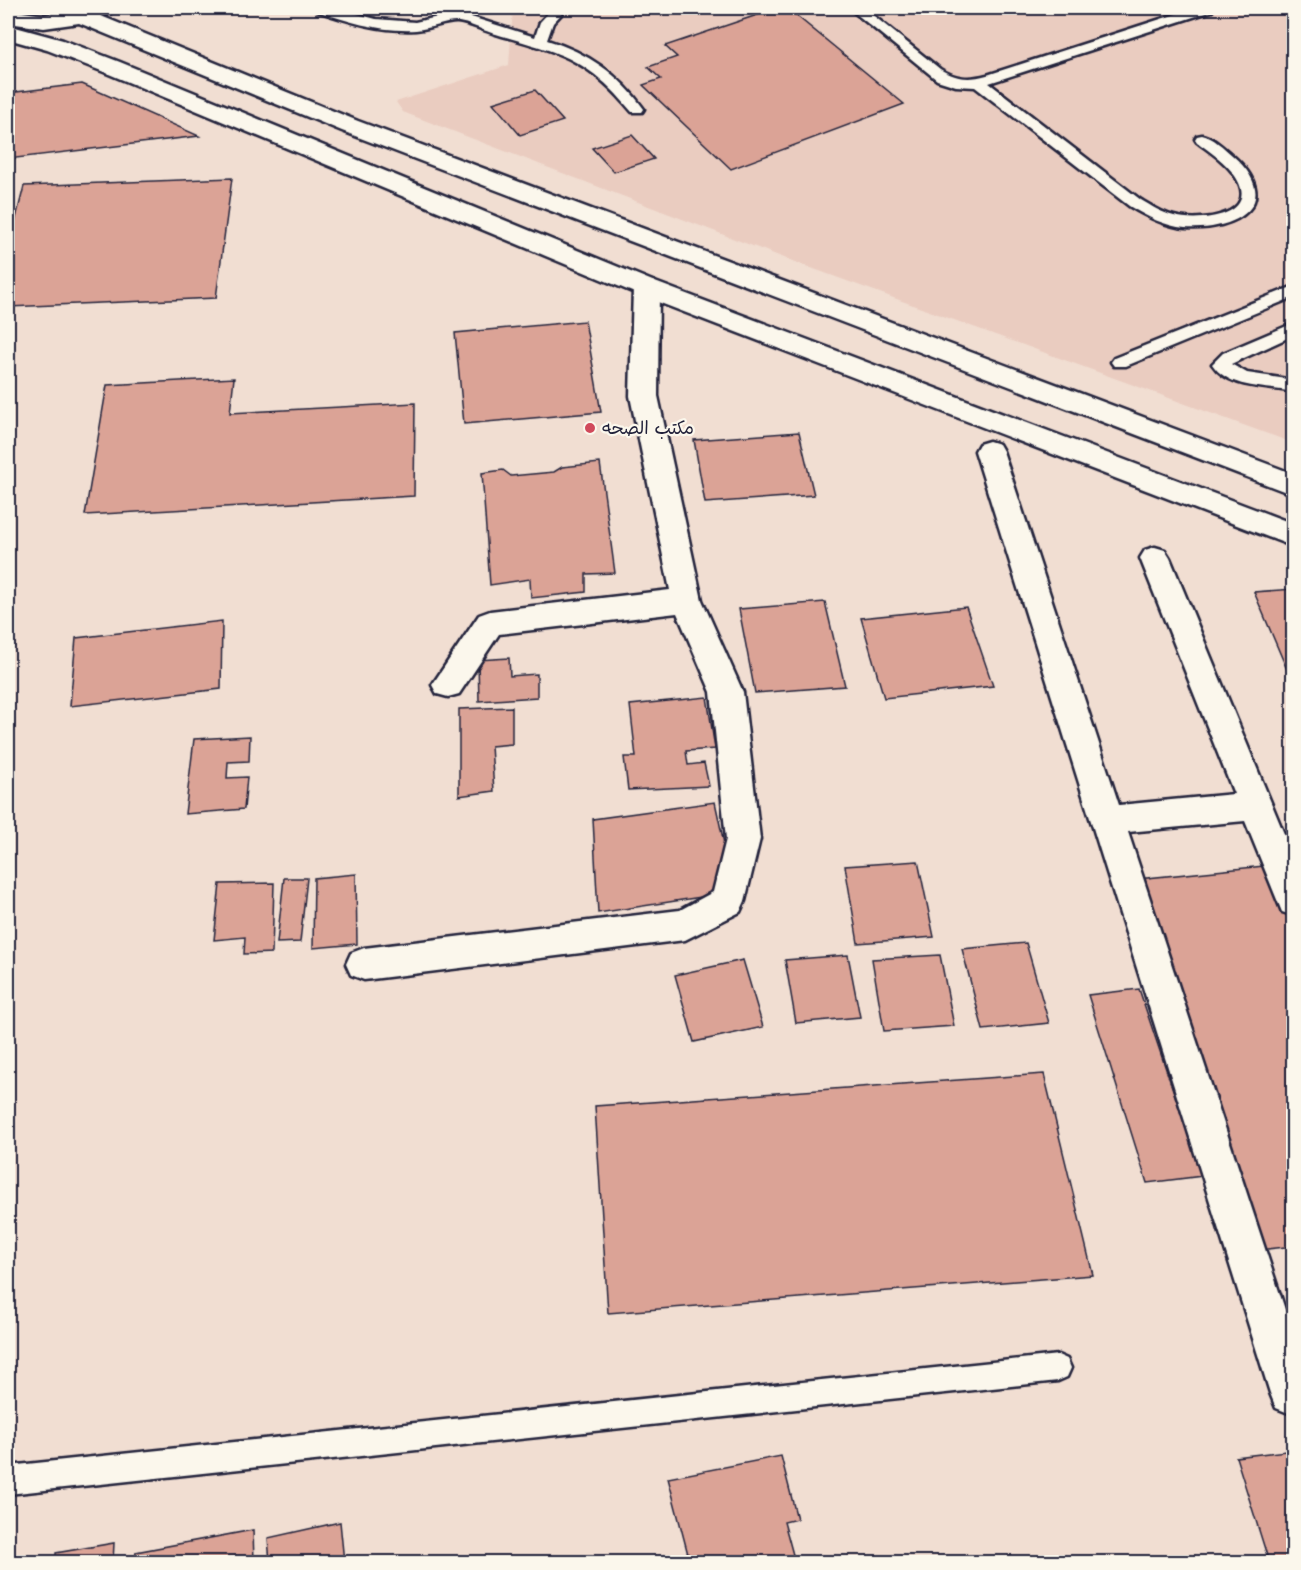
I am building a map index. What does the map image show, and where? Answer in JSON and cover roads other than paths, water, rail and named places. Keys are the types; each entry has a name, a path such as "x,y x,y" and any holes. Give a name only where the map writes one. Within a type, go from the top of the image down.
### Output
{"main road":[{"path":"8,17 45,21 93,12 350,126 1293,485"},
{"path":"8,32 55,45 112,67 646,288 1293,537"},
{"path":"364,964 685,925 728,901 743,839 727,692 687,600 644,396 646,288"},
{"path":"988,451 1291,1393 1293,1392"},
{"path":"1155,558 1293,902"},
{"path":"448,685 490,623 687,600"},
{"path":"1107,820 1255,806"}],"lane":[{"path":"322,8 364,20 402,25 431,24 458,17 472,8"},
{"path":"540,41 547,22 560,8"},
{"path":"856,8 947,80 963,84 979,82 1207,8"},
{"path":"458,17 492,30 540,41 571,52 599,68 622,87 637,109"},
{"path":"979,82 1151,214 1173,221 1196,224 1218,222 1236,216 1247,205 1250,192 1245,178 1202,139"},
{"path":"1120,362 1293,291"},
{"path":"1293,328 1229,357 1221,364 1227,372 1242,378 1293,386"},
{"path":"8,1480 1058,1368"}],"place":[{"name":"مكتب الصحه","path":"590,428"}]}
